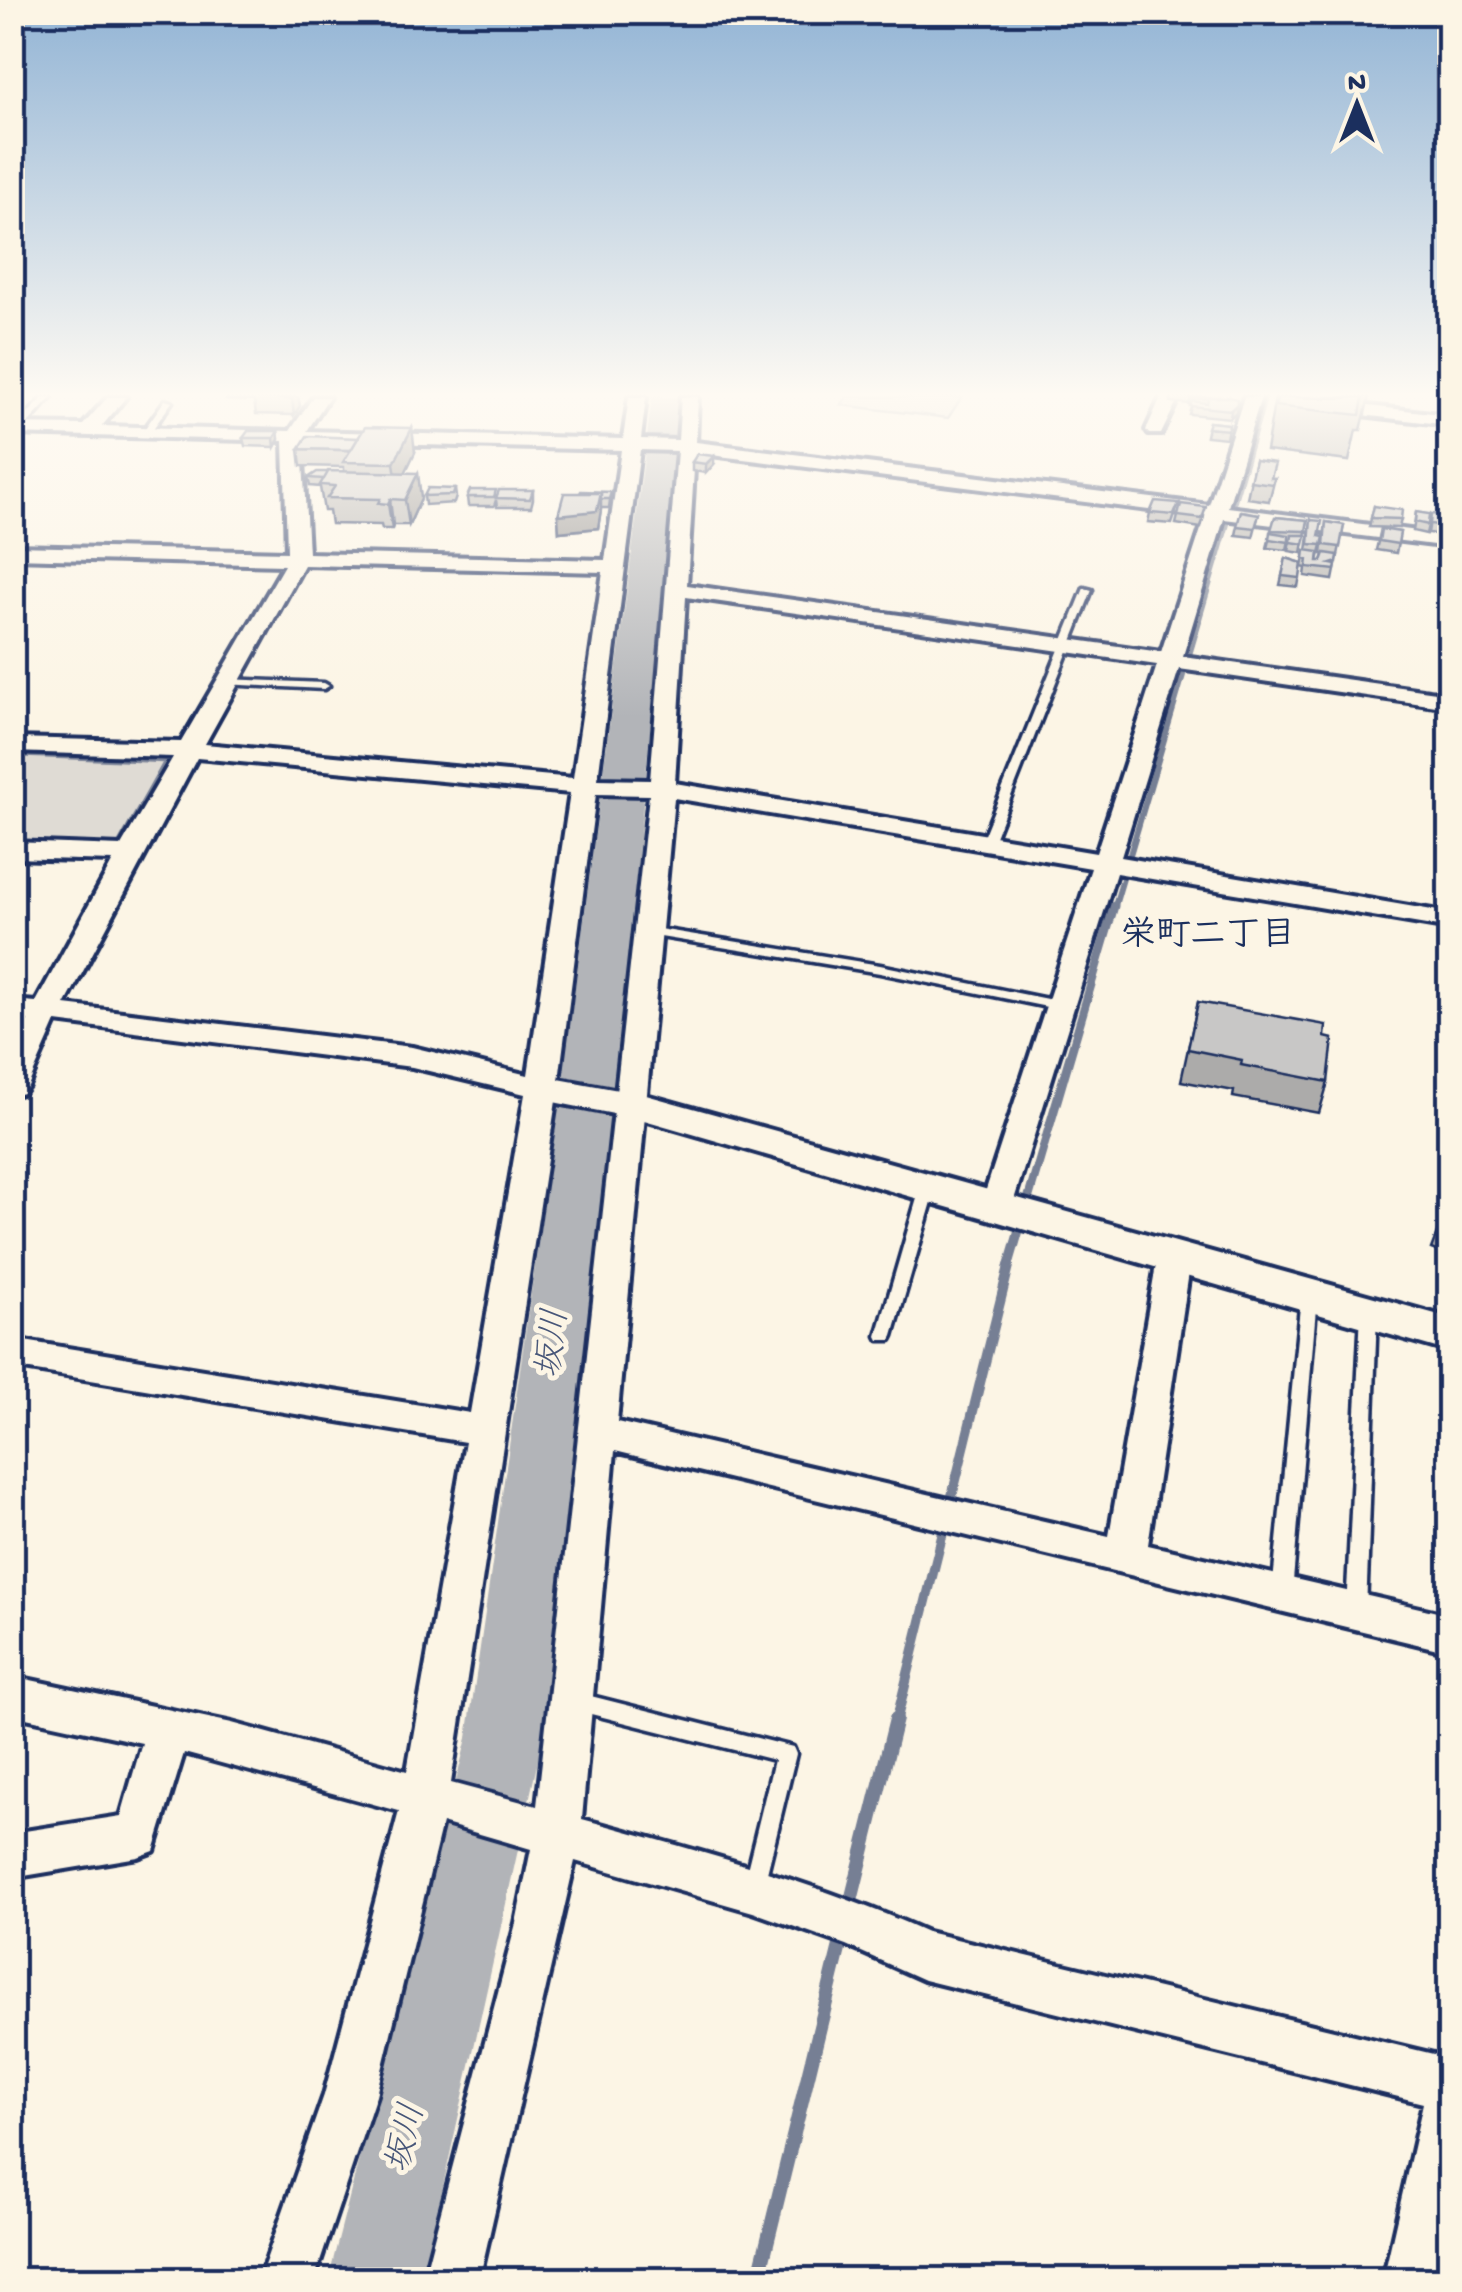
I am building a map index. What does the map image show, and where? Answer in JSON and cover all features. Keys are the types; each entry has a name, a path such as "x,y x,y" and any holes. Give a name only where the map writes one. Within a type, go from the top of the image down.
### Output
{"street":[{"path":"12,1086 47,1010 130,854 298,558 297,504"},
{"path":"286,2280 350,2094 433,1802 485,1430 547,1089 612,566 623,504"},
{"path":"451,2280 540,1923 547,1832 572,1700 624,1105 662,788 679,504"},
{"path":"1153,504 1450,541"},
{"path":"1015,1213 1062,1006 1118,865 1228,504"},
{"path":"12,552 612,566"},
{"path":"674,589 1450,702"},
{"path":"12,745 189,750 584,787 662,788 1450,922"},
{"path":"12,850 130,854"},
{"path":"12,1009 47,1010 412,1057 624,1105 1450,1336"},
{"path":"1126,1556 1174,1259"},
{"path":"12,1354 485,1430"},
{"path":"597,1432 1450,1634"},
{"path":"12,1695 232,1744 753,1890 844,1920 924,1956 1449,2083"},
{"path":"12,1856 138,1835 168,1730"},
{"path":"1411,2280 1450,2098"}],"lane":[{"path":"987,842 1088,590"},
{"path":"228,682 324,686"},
{"path":"646,931 805,955 1062,1006"},
{"path":"884,1336 928,1188"},
{"path":"1282,1593 1309,1296"},
{"path":"1356,1611 1369,1312"},
{"path":"572,1700 786,1754 753,1890"}],"shaded area":[{"path":"13,756 164,762 118,844 13,841"}],"building":[{"path":"561,504 599,504 597,511 558,515"},
{"path":"1154,504 1179,504 1174,515 1150,513"},
{"path":"1181,504 1206,507 1202,519 1178,516"},
{"path":"1374,506 1402,510 1401,519 1371,518"},
{"path":"1241,511 1259,514 1255,528 1237,526"},
{"path":"1416,512 1429,514 1428,525 1415,522"},
{"path":"1431,514 1445,515 1444,526 1430,524"},
{"path":"1275,517 1308,520 1306,531 1271,530"},
{"path":"1311,520 1322,521 1322,545 1309,544"},
{"path":"1326,522 1344,525 1340,547 1324,545"},
{"path":"1381,529 1400,532 1398,544 1379,541"},
{"path":"1270,532 1289,535 1289,542 1269,539"},
{"path":"1292,535 1306,535 1304,544 1291,542"},
{"path":"1305,550 1319,552 1318,561 1322,561 1325,553 1338,555 1337,562 1331,564 1336,565 1335,570 1307,567"},
{"path":"1286,558 1302,563 1300,578 1282,576"},
{"path":"1198,1002 1326,1025 1325,1037 1333,1039 1328,1082 1241,1065 1242,1060 1188,1049"}],"waterway":[{"name":"坂川","path":"375,2280 505,1738 602,973 655,504"},
{"path":"1198,624 1233,504"},
{"path":"1114,909 1199,621"},
{"path":"1008,1268 1114,906"},
{"path":"896,1722 1009,1266"},
{"path":"848,1913 896,1719"},
{"path":"758,2280 843,1933"},
{"path":"1441,2280 1450,2238"}],"district":[{"name":"栄町二丁目","path":"1208,937"}]}
